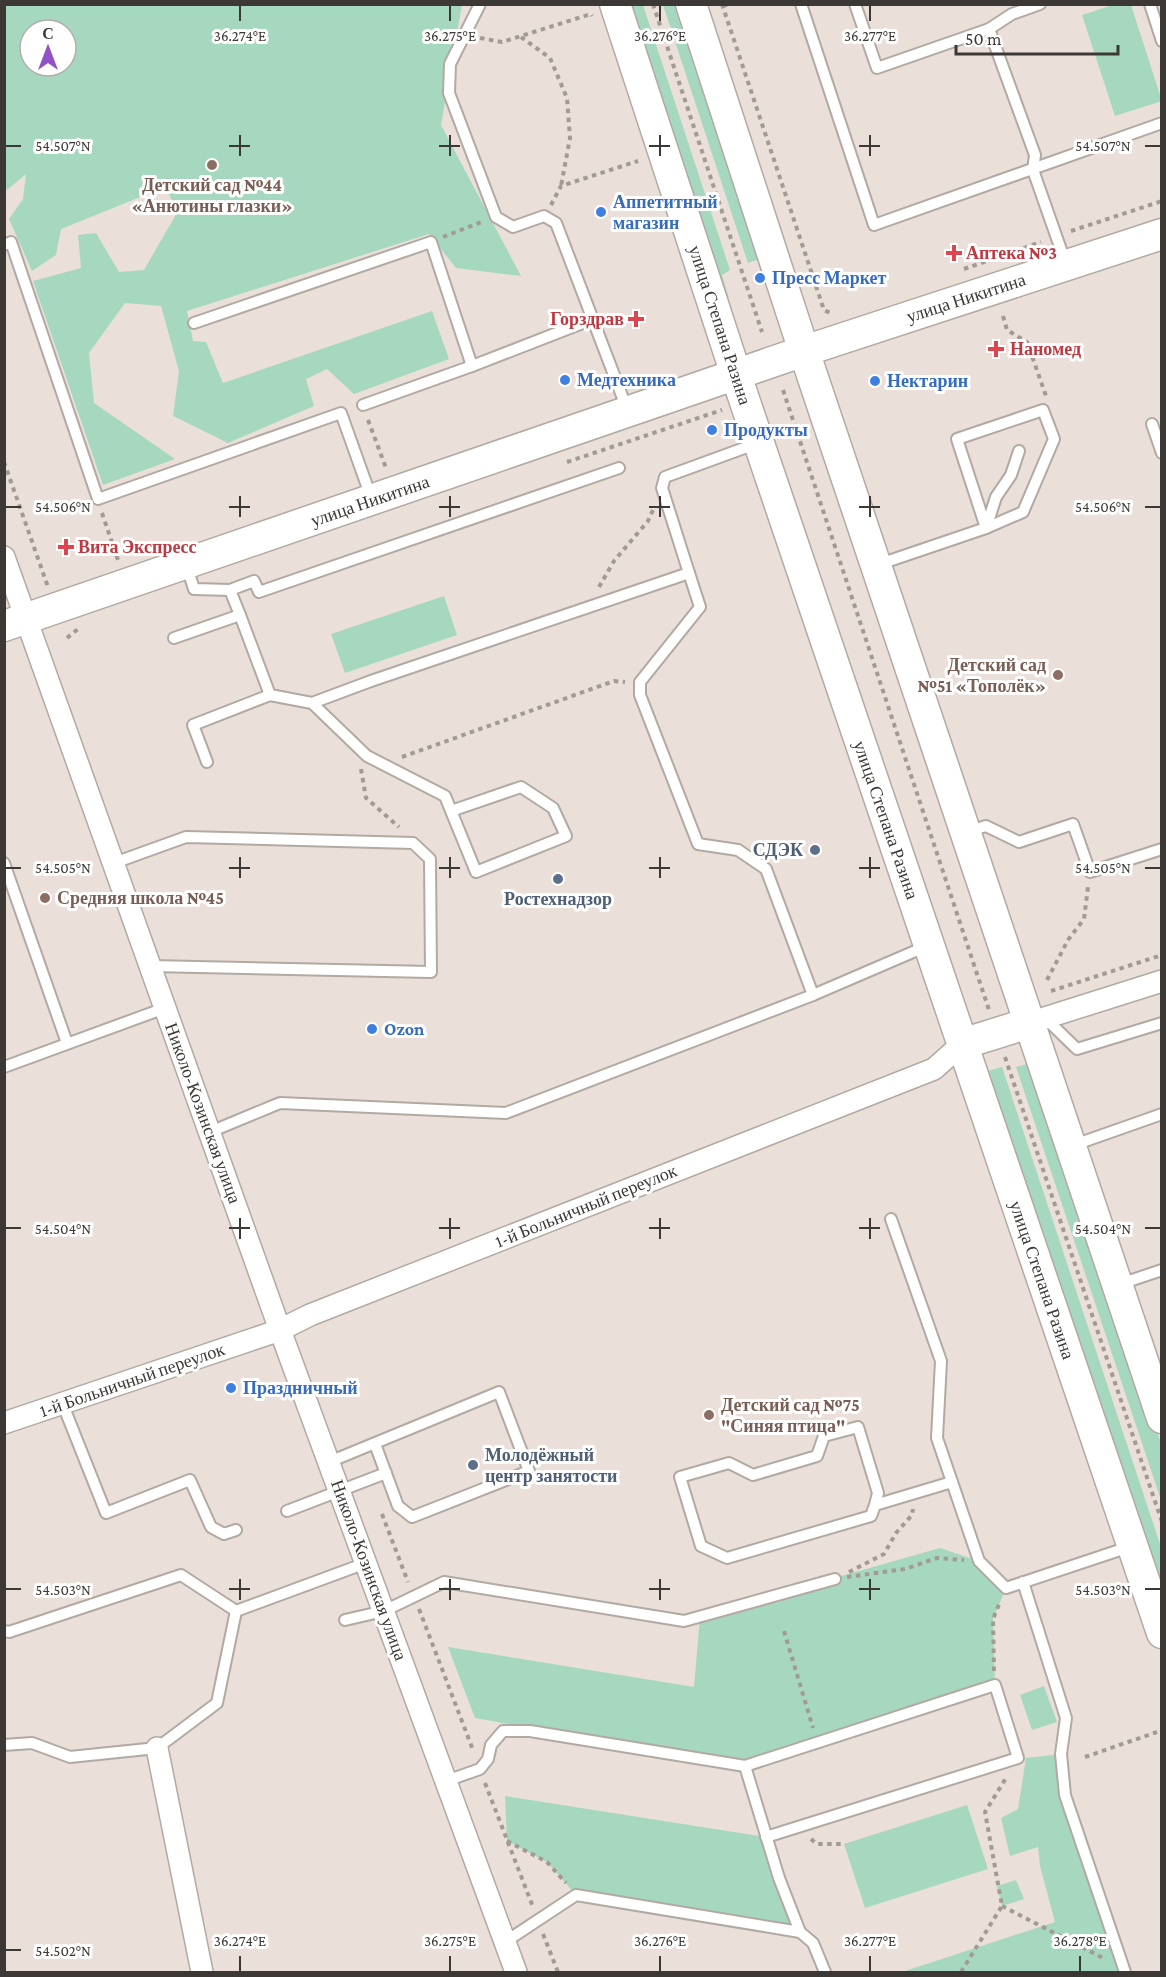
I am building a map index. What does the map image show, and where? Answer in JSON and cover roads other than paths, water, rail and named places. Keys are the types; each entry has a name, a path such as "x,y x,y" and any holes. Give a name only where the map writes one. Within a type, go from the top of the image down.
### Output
{"main road":[{"path":"691,4 804,351 966,832 1037,1021 1071,1146 1161,1418"},
{"name":"улица Степана Разина","path":"605,15 736,376 1161,1633"},
{"name":"улица Никитина","path":"16,622 804,351 1161,234"},
{"name":"1-й Больничный переулок","path":"962,1044 1037,1021"}],"street":[{"name":"Николо-Козинская улица","path":"4,557 16,622 114,862 280,1330 516,1972"},
{"name":"1-й Больничный переулок","path":"1037,1021 1161,981"},
{"name":"1-й Больничный переулок","path":"4,1424 280,1330 310,1315 934,1069 962,1044"},
{"path":"157,1748 202,1972"}],"lane":[{"path":"480,4 450,64 449,93 496,217 513,226 544,216 556,223 628,412"},
{"path":"801,4 874,225 1161,123"},
{"path":"855,4 877,68 989,30 1012,14 1040,4"},
{"path":"1150,4 1161,41"},
{"path":"989,30 1035,155 1033,170 1066,264"},
{"path":"4,245 11,242 98,499 341,413 372,500"},
{"path":"194,323 431,242 472,366"},
{"path":"363,405 593,319"},
{"path":"876,565 986,528 1023,512 1054,439 1043,410 957,439 986,528"},
{"path":"1152,424 1161,453"},
{"path":"759,443 665,477 662,488 700,607 640,682 639,695 698,844 738,849 766,869 813,995"},
{"path":"986,528 996,497 1011,475 1019,451"},
{"path":"186,564 194,589 230,590 255,581 259,592 619,468"},
{"path":"207,762 193,725 270,695 312,703 689,573"},
{"path":"230,590 270,695"},
{"path":"174,638 240,615"},
{"path":"312,703 367,756 445,796 451,811 476,872 566,836 553,808 521,787 451,811"},
{"path":"966,832 986,826 1019,842 1073,824 1090,872 1161,849"},
{"path":"114,862 186,837 413,843 430,859 430,972 150,966"},
{"path":"4,862 66,1043"},
{"path":"210,1132 280,1103 506,1113 813,995 928,945"},
{"path":"4,1066 165,1008"},
{"path":"1037,1021 1077,1049 1161,1023"},
{"path":"1071,1146 1161,1114"},
{"path":"891,1220 941,1361 937,1438 979,1561 1006,1588 1132,1546"},
{"path":"1117,1286 1161,1270"},
{"path":"329,1462 499,1392 530,1471 412,1516 398,1506 375,1444"},
{"path":"63,1405 106,1513 190,1480 211,1527 224,1534 236,1530"},
{"path":"858,1427 878,1493 875,1505 871,1516 727,1558 701,1546 680,1477 729,1463 753,1475 817,1456 824,1436 858,1427"},
{"path":"287,1511 386,1473"},
{"path":"875,1505 952,1482"},
{"path":"236,1611 366,1563"},
{"path":"4,1631 9,1632 181,1575 236,1611"},
{"path":"345,1620 384,1611 444,1582 684,1621 835,1579"},
{"path":"1023,1582 1066,1718 1062,1754 1065,1795 1124,1970"},
{"path":"4,1745 32,1743 70,1757 157,1748 217,1703 236,1611"},
{"path":"446,1781 480,1769 488,1759 491,1745 503,1731 530,1731 745,1766 995,1685 1018,1758 766,1837"},
{"path":"745,1766 766,1837 800,1932 813,1943 825,1972"},
{"path":"505,1942 576,1895 800,1932"}],"place":[{"name":"Детский сад №44 «Анютины глазки»","path":"212,165"},
{"name":"Аппетитный магазин","path":"601,212"},
{"name":"Аптека №3","path":"954,253"},
{"name":"Пресс Маркет","path":"760,278"},
{"name":"Горздрав","path":"636,319"},
{"name":"Наномед","path":"996,349"},
{"name":"Медтехника","path":"565,380"},
{"name":"Нектарин","path":"875,381"},
{"name":"Продукты","path":"712,430"},
{"name":"Вита Экспресс","path":"66,547"},
{"name":"Детский сад №51 «Тополёк»","path":"1058,675"},
{"name":"СДЭК","path":"815,850"},
{"name":"Ростехнадзор","path":"558,879"},
{"name":"Средняя школа №45","path":"45,898"},
{"name":"Ozon","path":"372,1029"},
{"name":"Праздничный","path":"231,1388"},
{"name":"Детский сад №75 \"Синяя птица\"","path":"709,1415"},
{"name":"Молодёжный центр занятости","path":"473,1465"}]}
